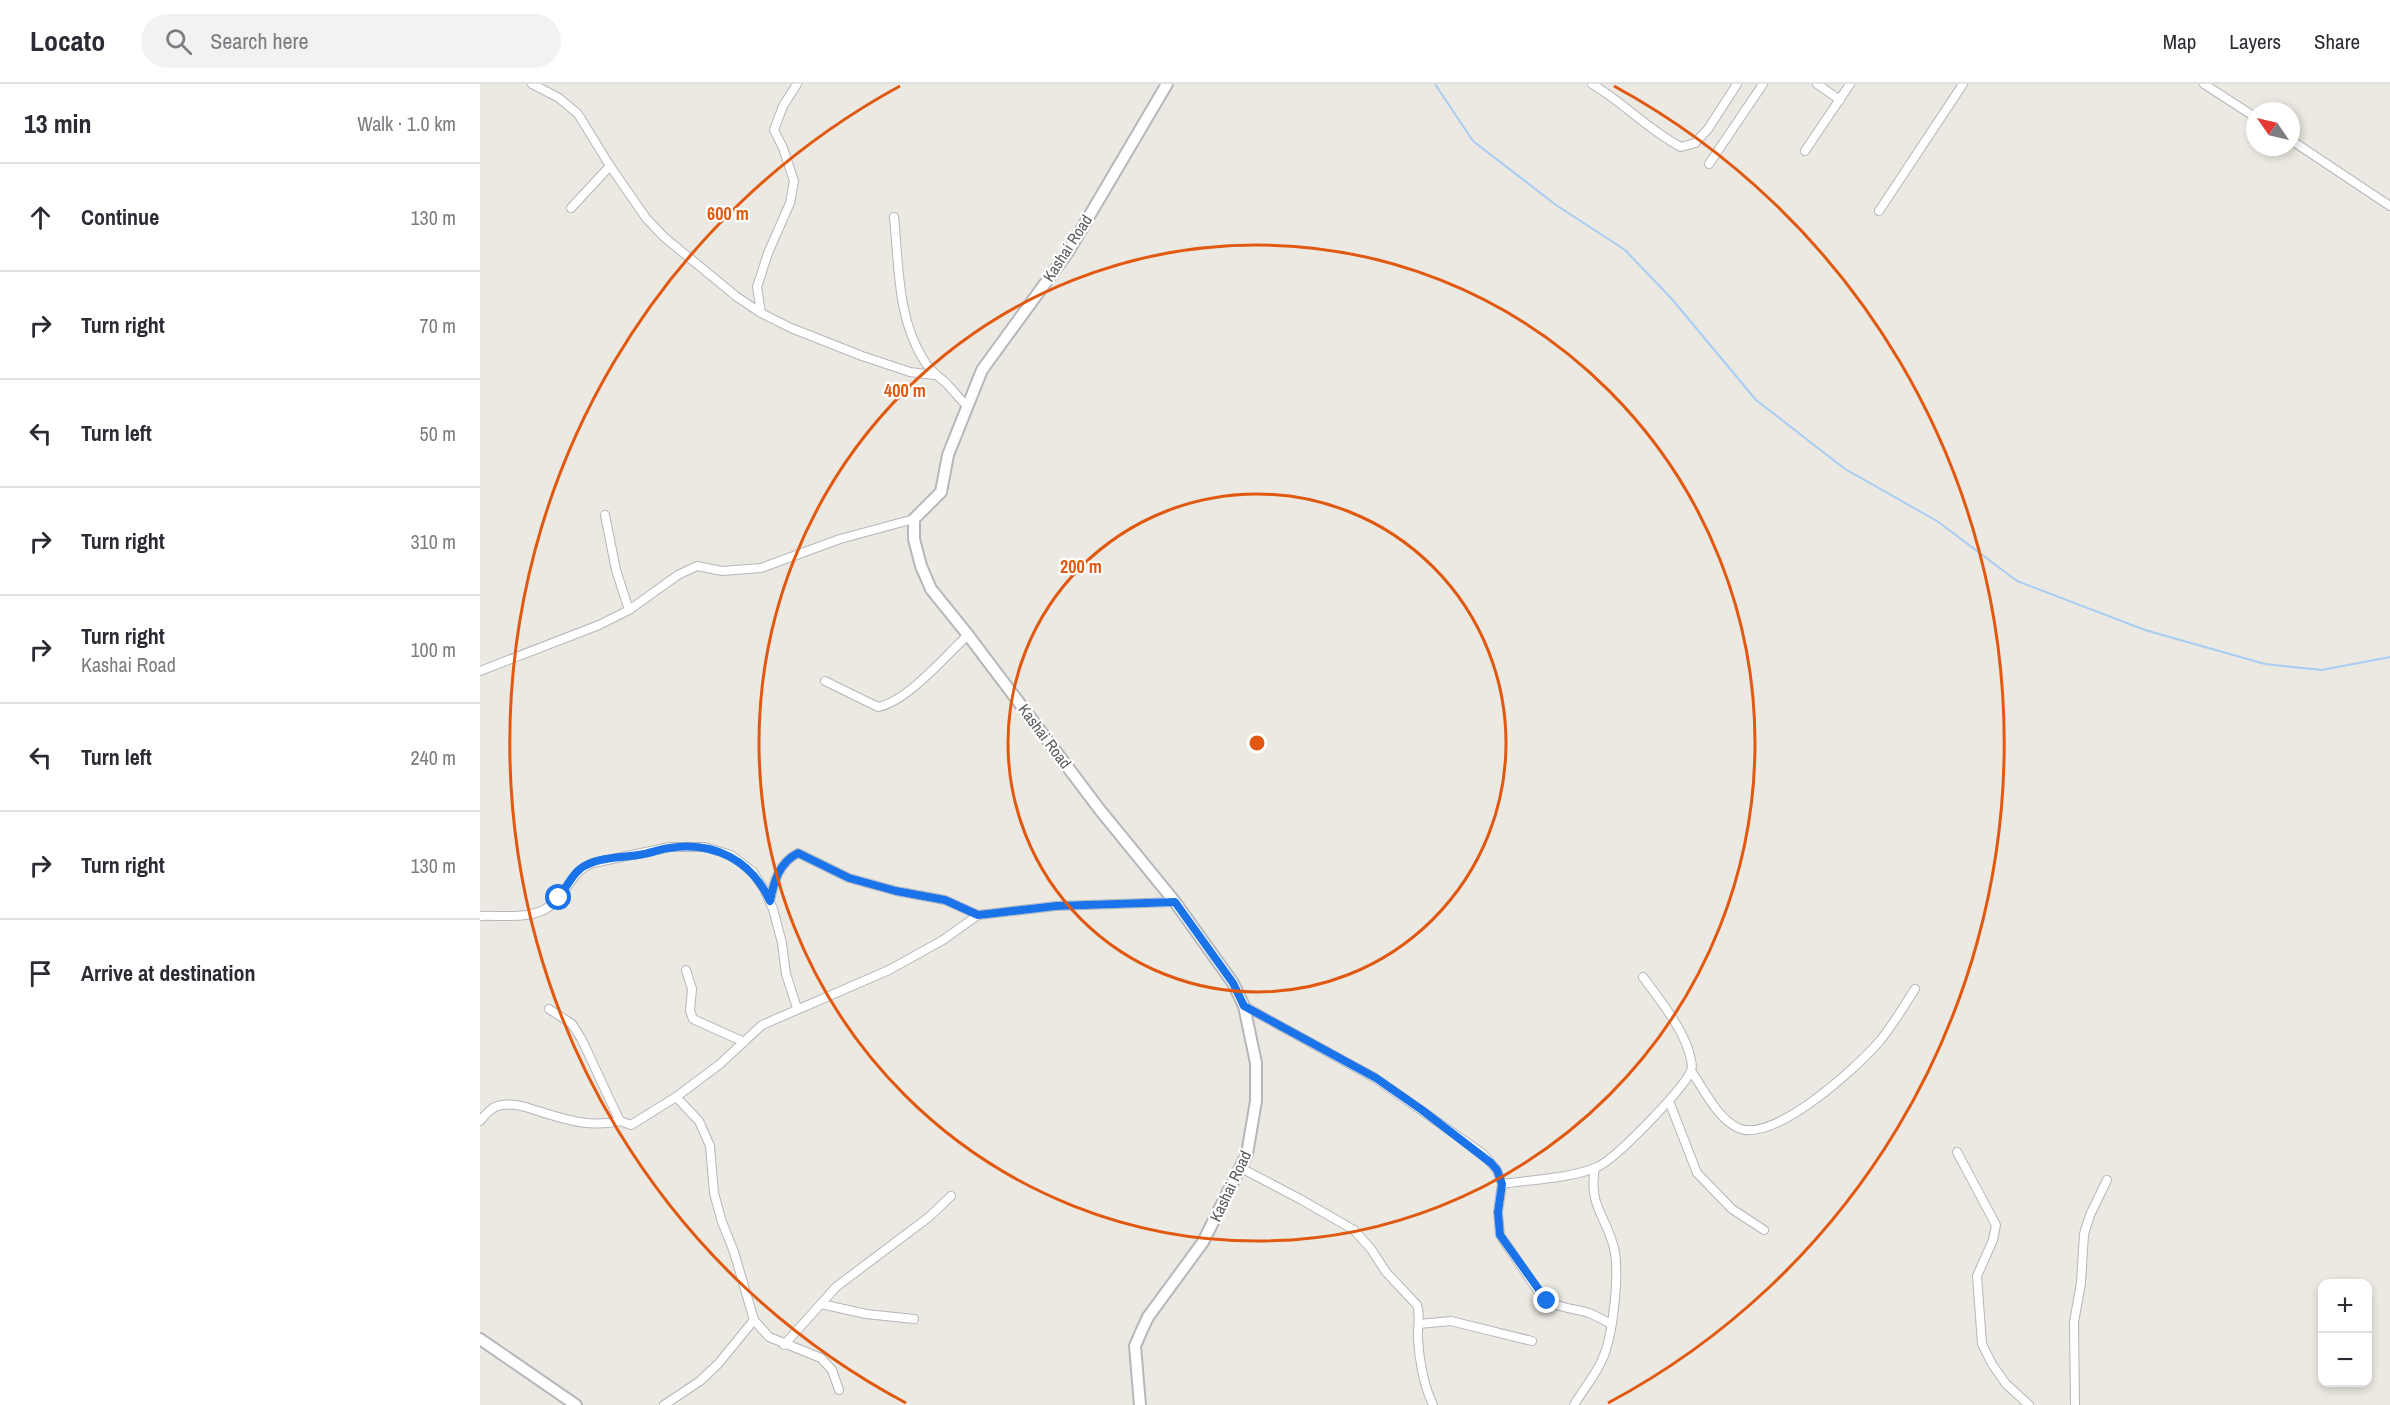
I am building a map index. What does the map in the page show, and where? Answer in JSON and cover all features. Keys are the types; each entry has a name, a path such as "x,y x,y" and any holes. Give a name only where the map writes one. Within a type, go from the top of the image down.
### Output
{"street":[{"path":"532,84 559,98 578,114 646,218 664,237 737,297 761,313 791,328 885,365 910,372 934,375"},
{"path":"761,313 757,287 768,253 790,203 794,182 783,148 774,130 780,113 797,84"},
{"name":"Kashai Road","path":"1140,1405 1135,1346 1148,1317 1203,1242 1241,1168 1254,1124 1256,1063 1244,1006 1233,983 1175,902 1100,810 931,589 921,566 914,539 914,519 942,492 948,455 982,370 1068,252 1167,84"},
{"path":"1592,84 1630,110 1655,132 1681,147 1695,143 1708,129 1737,84"},
{"path":"1709,164 1763,84"},
{"path":"1817,84 1840,100"},
{"path":"1805,151 1850,84"},
{"path":"1879,211 1963,84"},
{"path":"2205,84 2246,111"},
{"path":"2300,146 2390,206"},
{"path":"571,208 610,166"},
{"path":"894,217 903,307 912,336 924,361 934,375 947,384 967,406"},
{"path":"605,515 616,570 629,610"},
{"path":"480,671 599,625 629,610 678,575 697,566 722,571 761,568 840,539 914,519"},
{"path":"825,681 878,707 887,705 906,693 968,635"},
{"path":"480,916 536,913 548,908 559,898 582,867 605,860 643,855 670,848 705,846 731,855 753,873 770,901 796,1008"},
{"path":"770,901 776,876 786,860 798,853 849,878 896,891 945,900 978,915"},
{"path":"549,1010 572,1024 620,1120 626,1124 635,1124 720,1064 762,1025 796,1008 889,970 943,940 978,915 1056,906 1175,902"},
{"path":"686,970 692,989 690,1011 693,1019 744,1042"},
{"path":"1502,1184 1595,1168 1606,1163 1669,1101 1691,1071 1691,1060 1685,1043 1671,1017 1643,977"},
{"path":"1691,1071 1730,1123 1750,1132 1765,1129 1781,1122 1823,1093 1862,1057 1878,1042 1915,989"},
{"path":"1244,1006 1376,1078 1482,1154 1497,1170 1502,1184 1498,1212 1500,1235 1540,1294 1559,1308 1588,1313 1611,1324"},
{"path":"676,1097 699,1121 710,1146 714,1193 753,1320 769,1337 784,1345 821,1358 832,1370 839,1390"},
{"path":"1669,1101 1697,1173 1732,1209 1764,1230"},
{"path":"480,1121 490,1110 501,1105 517,1104 586,1124 607,1124 620,1120"},
{"path":"1957,1152 1996,1225 1993,1240 1977,1276 1982,1344 2006,1384 2029,1405"},
{"path":"1241,1168 1354,1230 1386,1272 1417,1305 1418,1345 1428,1394 1433,1405"},
{"path":"1574,1405 1602,1362 1610,1339 1617,1267 1613,1246 1597,1211 1594,1194 1595,1168"},
{"path":"2075,1405 2075,1312 2081,1283 2085,1233 2090,1215 2107,1180"},
{"path":"784,1345 836,1287 951,1196"},
{"path":"820,1304 866,1314 914,1319"},
{"path":"664,1405 689,1390 712,1370 753,1320"},
{"path":"1419,1324 1451,1321 1532,1341"},
{"path":"480,1339 574,1405"}],"waterway":[{"path":"1435,84 1473,141 1556,205 1625,250 1671,298 1756,400 1845,469 1937,521 2017,581 2145,630 2265,664 2322,670 2390,657"}],"route":[{"path":"559,898 582,867 605,860 643,855 670,848 705,846 731,855 753,873 765,889 770,901 776,876 786,860 798,853 849,878 896,891 945,900 978,915 1056,906 1175,902 1233,983 1244,1006 1376,1078 1482,1154 1491,1163 1497,1170 1502,1184 1498,1212 1500,1235 1547,1301"}]}
